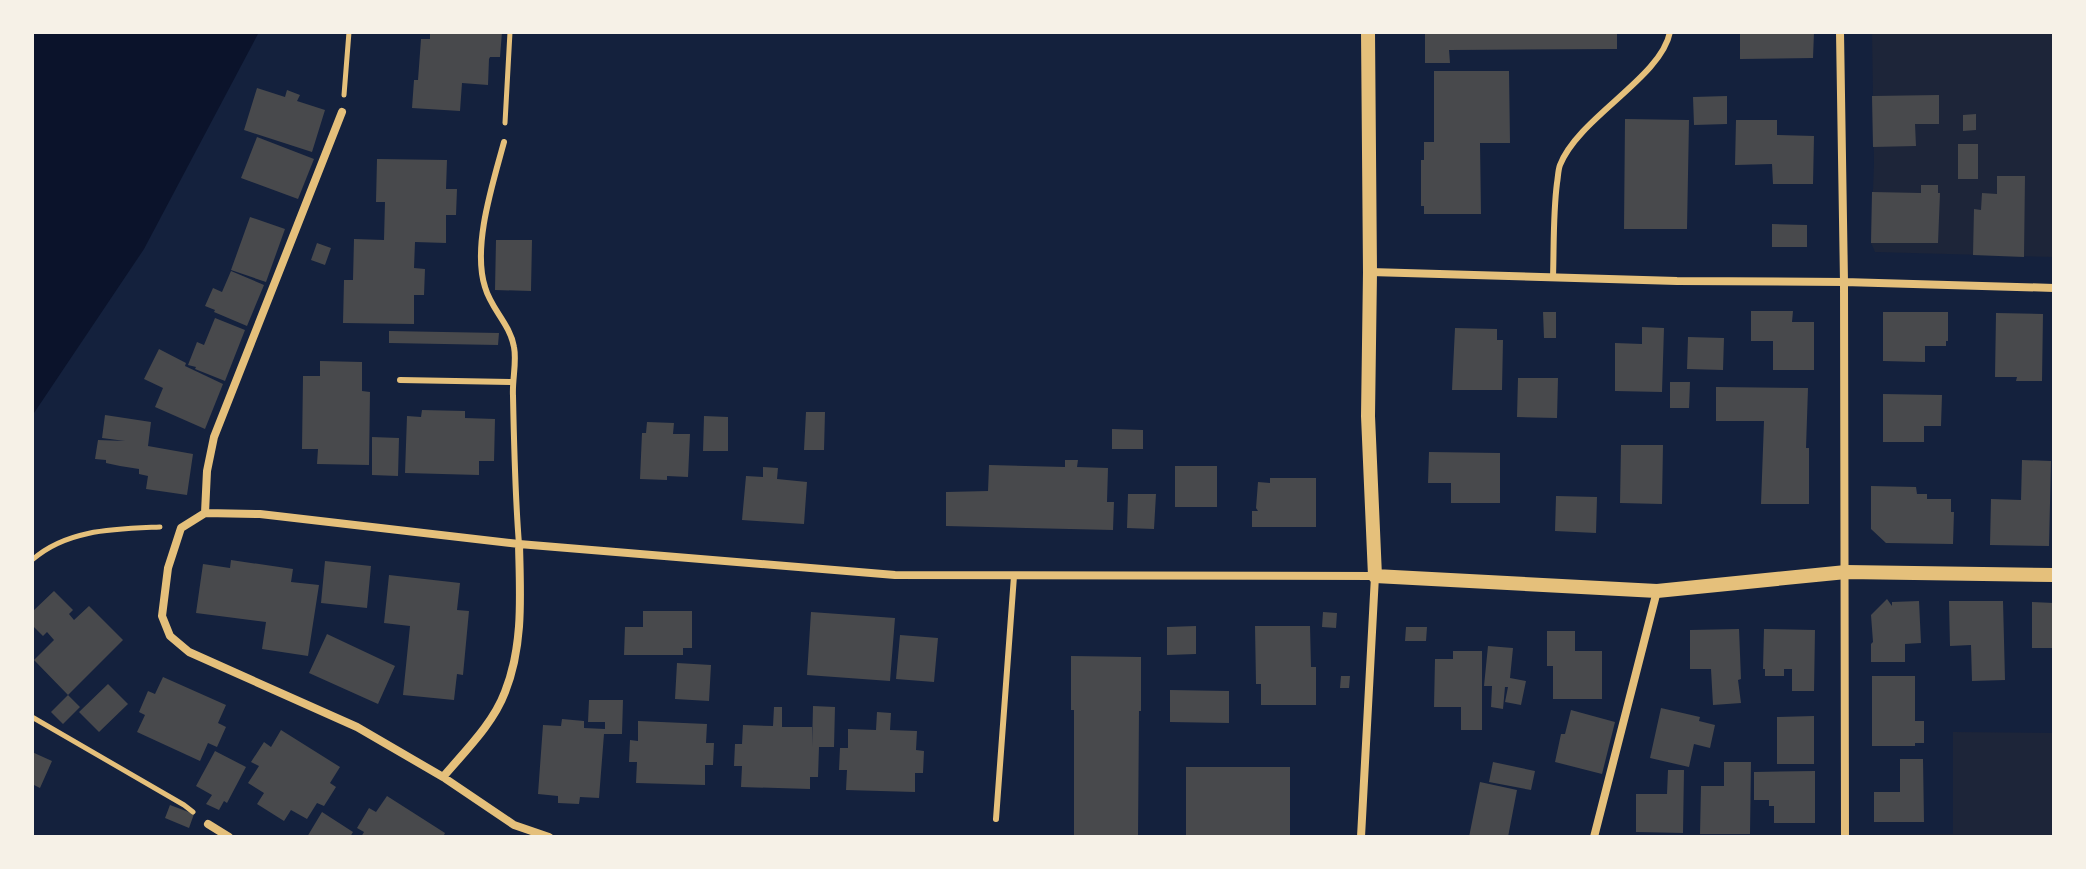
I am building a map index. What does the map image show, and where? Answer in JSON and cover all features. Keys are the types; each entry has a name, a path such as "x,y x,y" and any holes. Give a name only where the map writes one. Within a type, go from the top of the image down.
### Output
{"street":[{"path":"1361,837 1375,576 1368,416 1368,32"},
{"path":"1840,32 1846,572 1845,837"},
{"path":"205,513 207,471 214,437 342,112"},
{"path":"1370,272 2054,288"},
{"path":"549,837 514,825 443,777 357,727 189,652 170,636 162,616 168,568 181,528 205,513 260,514 519,544 895,575 1375,576 1657,591 1846,572 2054,575"},
{"path":"443,777 484,728 505,693 520,626 519,544"},
{"path":"1594,837 1657,591"},
{"path":"208,824 229,837"}],"lane":[{"path":"1553,277 1555,200 1560,165 1578,137 1653,63 1670,32"},
{"path":"504,142 487,205 481,269 488,295 510,330 515,350 512,382 514,488 519,544"},
{"path":"400,380 512,382"},
{"path":"996,819 1014,576"}],"path":[{"path":"342,112 349,32"},
{"path":"504,142 510,32"},
{"path":"32,560 45,549 85,533 181,528"},
{"path":"32,717 184,805 208,824"}],"shaded area":[{"path":"32,32 259,32 144,249 32,416"},
{"path":"1872,32 2054,32 2054,257 1875,252 1871,243 1874,163"},
{"path":"1953,732 2054,733 2054,837 1859,837 1953,834"}],"building":[{"path":"430,32 502,32 500,57 489,59 488,85 462,83 460,111 412,108 421,39 430,39"},
{"path":"1425,32 1617,32 1617,49 1449,50 1450,63 1425,63"},
{"path":"1740,32 1814,32 1813,58 1740,59"},
{"path":"1434,71 1509,71 1510,143 1480,143 1481,214 1424,214 1424,206 1421,206 1424,142 1434,142"},
{"path":"257,88 285,97 287,90 300,95 297,101 325,110 312,152 244,130"},
{"path":"1939,95 1939,124 1915,124 1916,146 1873,147 1872,96"},
{"path":"1727,96 1727,124 1694,125 1693,97"},
{"path":"1976,114 1976,130 1963,131 1963,115"},
{"path":"1625,119 1689,120 1687,229 1624,229"},
{"path":"1736,120 1777,120 1777,135 1814,136 1813,184 1773,184 1772,164 1735,165"},
{"path":"257,137 314,159 298,199 241,178"},
{"path":"1958,144 1978,144 1978,179 1958,179"},
{"path":"377,159 447,160 446,189 457,189 456,215 446,215 446,243 415,242 414,268 425,269 424,295 414,295 414,324 343,323 344,280 353,280 354,239 384,240 385,202 376,202"},
{"path":"1997,176 2025,176 2024,257 1973,255 1974,209 1981,210 1982,193 1997,194"},
{"path":"1921,185 1938,185 1938,243 1871,243 1872,192 1921,193"},
{"path":"250,217 285,229 266,282 231,270"},
{"path":"1772,224 1807,225 1807,247 1772,247"},
{"path":"496,240 532,240 531,291 495,290"},
{"path":"317,243 331,248 325,265 311,260"},
{"path":"231,271 264,285 247,326 205,306 213,288 222,292"},
{"path":"1751,311 1793,311 1792,322 1814,322 1814,370 1773,370 1773,341 1751,341"},
{"path":"1543,312 1556,312 1556,338 1544,338"},
{"path":"1883,312 1948,312 1946,346 1925,346 1925,362 1883,361"},
{"path":"1996,313 2043,314 2042,381 1995,377"},
{"path":"215,318 245,330 225,381 188,365 197,342 204,345"},
{"path":"1642,327 1664,328 1662,392 1615,391 1615,343 1642,344"},
{"path":"1455,328 1497,329 1497,340 1503,340 1502,390 1452,390"},
{"path":"389,331 499,333 498,345 389,343"},
{"path":"1688,337 1724,338 1723,370 1687,369"},
{"path":"159,349 186,363 185,366 223,384 205,429 155,407 163,388 144,379"},
{"path":"320,361 362,362 362,391 370,392 369,465 317,464 318,449 302,449 303,376 320,376"},
{"path":"1518,378 1558,378 1557,418 1517,417"},
{"path":"1670,382 1690,382 1689,408 1670,408"},
{"path":"1716,387 1808,388 1806,448 1809,448 1809,504 1761,504 1764,421 1716,421"},
{"path":"1883,394 1942,395 1941,426 1924,426 1924,442 1883,442"},
{"path":"422,410 465,411 465,418 495,419 494,461 479,461 479,475 405,473 407,416 421,417"},
{"path":"806,412 825,412 824,450 804,450"},
{"path":"105,415 151,422 148,446 193,454 187,495 146,489 148,476 139,474 139,469 95,459 98,440 125,441 102,438"},
{"path":"704,416 728,417 728,451 703,451"},
{"path":"647,422 674,423 673,434 690,434 688,477 640,479 642,433 646,433"},
{"path":"1112,429 1143,430 1143,449 1112,449"},
{"path":"372,437 399,438 398,476 372,475"},
{"path":"1621,445 1663,445 1662,504 1620,503"},
{"path":"1429,452 1500,453 1500,503 1451,503 1451,483 1428,483"},
{"path":"1065,460 1078,460 1077,467 1108,468 1107,502 1114,502 1113,530 946,526 946,492 988,491 989,465 1065,467"},
{"path":"2022,460 2051,461 2049,546 1990,545 1991,499 2021,500"},
{"path":"1175,466 1217,466 1217,507 1175,507"},
{"path":"763,467 778,468 777,479 807,482 804,524 742,520 746,476 763,477"},
{"path":"1270,478 1316,478 1316,527 1252,527 1252,511 1258,511 1258,482 1270,483"},
{"path":"1871,486 1916,487 1917,494 1927,494 1927,499 1951,499 1951,512 1954,512 1953,544 1886,543 1871,529"},
{"path":"1128,494 1156,494 1154,529 1127,528"},
{"path":"1556,496 1597,497 1596,533 1555,531"},
{"path":"231,560 293,569 291,582 319,585 308,656 262,649 266,622 196,613 203,564 230,568"},
{"path":"325,561 371,566 367,608 321,603"},
{"path":"389,575 460,583 457,610 469,611 463,675 457,674 454,700 403,695 410,626 384,623"},
{"path":"54,591 73,610 69,614 74,620 89,606 123,640 68,695 34,660 54,640 47,632 43,636 32,625 32,612"},
{"path":"1887,599 1892,606 1892,602 1919,601 1921,643 1905,644 1905,662 1871,662 1871,615"},
{"path":"1949,601 2003,601 2005,680 1972,681 1971,645 1950,646"},
{"path":"2032,602 2054,603 2054,648 2032,648"},
{"path":"643,611 692,611 692,648 683,648 683,655 624,655 625,627 643,627"},
{"path":"811,612 895,618 890,681 807,675"},
{"path":"1323,612 1337,613 1336,628 1322,627"},
{"path":"1196,626 1196,654 1167,655 1167,627"},
{"path":"1255,626 1310,626 1311,667 1316,667 1316,705 1261,705 1261,684 1256,684"},
{"path":"1406,627 1427,627 1426,641 1405,641"},
{"path":"1739,629 1741,703 1713,705 1711,669 1690,669 1690,630"},
{"path":"1764,629 1815,630 1814,691 1792,691 1792,669 1784,669 1784,676 1765,676"},
{"path":"1547,631 1575,631 1575,651 1602,651 1602,699 1553,699 1553,666 1547,666"},
{"path":"327,634 395,666 378,704 309,673"},
{"path":"900,635 938,638 934,682 896,679"},
{"path":"1488,646 1513,648 1510,678 1526,681 1521,705 1505,702 1508,687 1505,687 1503,709 1491,707 1492,686 1484,686"},
{"path":"1453,651 1482,651 1482,730 1461,730 1461,707 1434,707 1435,659 1453,659"},
{"path":"1071,656 1141,657 1138,837 1074,837"},
{"path":"677,663 711,665 709,701 675,699"},
{"path":"1341,676 1350,676 1349,688 1340,688"},
{"path":"1872,676 1915,676 1915,721 1924,721 1924,743 1915,743 1915,746 1872,746"},
{"path":"163,677 226,705 218,723 226,727 217,747 208,743 200,761 137,732 145,715 139,712 148,691 155,694"},
{"path":"108,684 128,704 99,732 79,712"},
{"path":"1170,690 1229,691 1229,723 1170,722"},
{"path":"68,695 80,707 63,724 51,712"},
{"path":"589,700 623,700 622,734 604,734 599,798 580,797 579,804 558,803 558,796 538,794 543,725 561,726 562,719 584,721 584,728 605,729 605,722 588,722"},
{"path":"813,706 835,707 834,747 819,747 818,777 810,777 810,789 741,787 742,766 734,766 735,744 742,744 743,725 773,726 774,707 782,707 782,727 812,727 812,747"},
{"path":"1661,708 1700,717 1699,721 1715,725 1710,748 1694,744 1689,767 1650,758"},
{"path":"1571,710 1615,722 1602,774 1555,762 1561,734 1565,734"},
{"path":"877,712 891,713 890,730 917,731 916,750 924,751 923,773 915,773 915,792 846,790 847,770 839,770 840,748 848,748 848,729 876,730"},
{"path":"1814,716 1814,764 1777,764 1777,717"},
{"path":"638,721 707,724 706,743 714,743 713,765 705,765 705,785 636,783 637,762 629,762 630,740 638,741"},
{"path":"281,730 340,767 330,783 336,787 324,806 317,803 307,819 291,810 284,821 257,804 264,793 248,783 259,766 251,762 264,742 271,747"},
{"path":"215,751 246,767 227,803 224,801 219,810 206,804 212,795 196,786"},
{"path":"32,752 52,761 40,788 32,784"},
{"path":"1900,759 1923,759 1924,822 1874,822 1874,792 1900,792"},
{"path":"1493,762 1535,771 1531,790 1489,782"},
{"path":"1724,762 1751,762 1750,834 1700,834 1701,786 1724,786"},
{"path":"1186,767 1290,767 1290,837 1186,837"},
{"path":"1668,770 1684,770 1683,833 1636,832 1636,794 1667,794"},
{"path":"1815,771 1815,823 1774,823 1774,806 1769,806 1769,800 1754,800 1754,772"},
{"path":"1480,782 1517,790 1508,837 1469,837"},
{"path":"387,796 445,833 443,837 361,837 364,832 357,828 369,808 376,812"},
{"path":"170,805 194,814 189,828 165,818"},
{"path":"322,812 353,832 350,837 307,837"}]}
